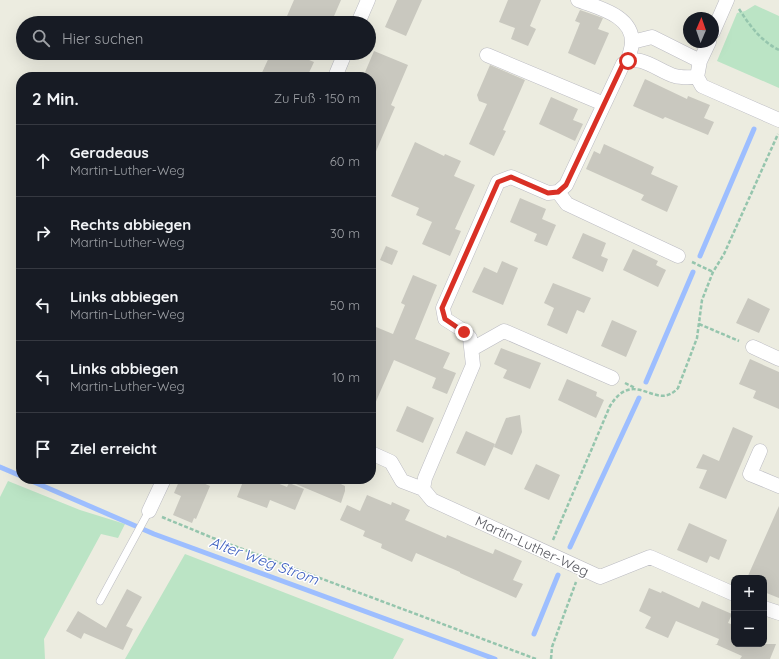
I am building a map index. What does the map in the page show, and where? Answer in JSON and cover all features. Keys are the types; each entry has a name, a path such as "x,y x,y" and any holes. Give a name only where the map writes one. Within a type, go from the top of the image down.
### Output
{"street":[{"path":"361,16 368,0"},
{"path":"578,0 619,17 628,27 632,42 628,61"},
{"path":"719,18 727,0"},
{"path":"632,42 652,37 700,61"},
{"path":"706,48 700,61 698,77 702,86 779,120"},
{"path":"487,55 604,104"},
{"path":"337,72 342,60"},
{"path":"423,489 425,478 473,364 470,338 445,319 442,308 498,182 511,177 548,193 558,192 566,185 623,64 628,61 640,60 676,77 698,77"},
{"path":"558,192 567,204 678,256"},
{"path":"472,349 504,331 612,378"},
{"path":"752,347 779,359"},
{"path":"760,450 750,474 779,486"},
{"name":"Martin-Luther-Weg","path":"376,455 391,462 402,481 423,489 432,500 600,577 650,557 731,593"},
{"path":"146,516 162,484"},
{"path":"767,609 779,613"}],"lane":[{"path":"100,601 146,516"}],"path":[{"path":"742,13 756,34 772,47 779,50"},
{"path":"548,554 610,406 615,399 624,391 636,388 665,396 673,393 682,381 697,338 702,300 713,272 724,254 779,132"},
{"path":"678,256 713,272"},
{"path":"699,324 752,347"},
{"path":"146,516 213,538 536,659"},
{"path":"550,659 552,647 582,569"}],"green space":[{"path":"755,5 779,16 779,88 717,61 737,13 745,11"},
{"path":"8,481 80,510 125,524 118,538 101,534 44,639 45,659 0,659 0,497"},
{"path":"185,554 404,639 393,659 125,659"}],"building":[{"path":"294,0 341,0 334,16 287,16"},
{"path":"397,0 422,0 406,36 385,27"},
{"path":"508,0 541,0 530,26 536,29 528,46 511,39 515,28 499,22"},
{"path":"580,10 603,18 598,29 609,33 595,65 568,53 580,23 575,21"},
{"path":"376,52 408,65 391,105 395,107 376,151 376,72 365,72 370,60 376,60"},
{"path":"268,60 309,60 314,62 309,72 262,72"},
{"path":"490,65 525,80 503,130 506,131 494,156 469,144 487,104 479,101 477,95"},
{"path":"645,79 687,99 688,96 710,105 704,118 714,122 708,135 665,117 663,119 633,106"},
{"path":"551,97 578,109 573,120 583,124 575,141 539,124"},
{"path":"415,142 444,156 445,154 461,161 454,176 475,185 455,229 461,231 450,256 422,244 432,222 416,215 419,208 391,196"},
{"path":"604,144 654,167 651,174 678,186 667,212 641,200 644,195 586,169 594,151 600,154"},
{"path":"520,198 546,209 542,219 556,225 547,246 534,241 537,234 510,222"},
{"path":"583,233 606,243 601,256 608,259 603,272 572,258"},
{"path":"386,246 398,251 392,265 380,260"},
{"path":"633,249 658,261 656,265 666,270 658,287 623,270"},
{"path":"502,261 518,268 503,305 472,292 484,267 497,273"},
{"path":"413,275 437,285 415,339 450,353 443,368 456,373 447,394 432,388 436,378 394,360 376,401 376,327 393,334 405,305 401,303"},
{"path":"553,283 591,298 584,313 577,310 567,334 547,325 554,308 544,303"},
{"path":"748,298 770,309 759,333 736,323"},
{"path":"612,320 637,331 626,357 601,346"},
{"path":"501,348 541,363 530,389 503,378 507,370 494,364"},
{"path":"750,359 779,372 779,409 753,398 756,391 739,384"},
{"path":"567,379 597,392 596,396 604,400 596,418 558,400"},
{"path":"407,406 434,418 423,443 396,431"},
{"path":"520,415 522,432 512,455 494,447 506,418"},
{"path":"733,427 753,436 726,499 699,488 707,470 696,468 703,454 719,461"},
{"path":"466,431 495,444 485,466 456,453"},
{"path":"536,464 560,475 549,500 524,489"},
{"path":"178,484 205,484 210,486 196,519 194,518 192,523 173,515 181,496 174,493"},
{"path":"242,484 280,484 287,487 288,484 292,484 304,489 295,510 270,500 267,508 237,497"},
{"path":"296,484 341,484 345,486 341,503"},
{"path":"367,495 391,505 392,502 410,510 405,520 446,538 447,535 493,554 495,549 522,561 513,580 523,584 516,598 416,553 412,562 381,548 382,544 363,536 365,531 340,520 347,505 360,511"},
{"path":"779,506 779,598 767,593 767,575 748,575"},
{"path":"689,523 727,540 719,560 710,556 707,563 677,550"},
{"path":"649,588 661,593 662,591 699,608 702,601 731,614 728,623 731,624 731,647 767,647 767,644 776,644 770,659 740,659 742,656 715,644 717,644 719,639 676,621 668,638 645,628 651,617 639,611"},
{"path":"127,589 142,597 126,626 133,629 123,650 84,633 81,639 66,631 78,611 106,628"}],"waterway":[{"path":"700,256 754,129"},
{"path":"646,382 693,272"},
{"path":"570,547 639,398"},
{"name":"Alter Weg Strom","path":"0,467 16,474"},
{"name":"Alter Weg Strom","path":"39,484 154,534 495,659"},
{"path":"534,634 558,575"}],"route":[{"path":"464,332 445,319 442,308 498,182 511,177 548,193 558,192 566,185 623,64 628,61"}]}
